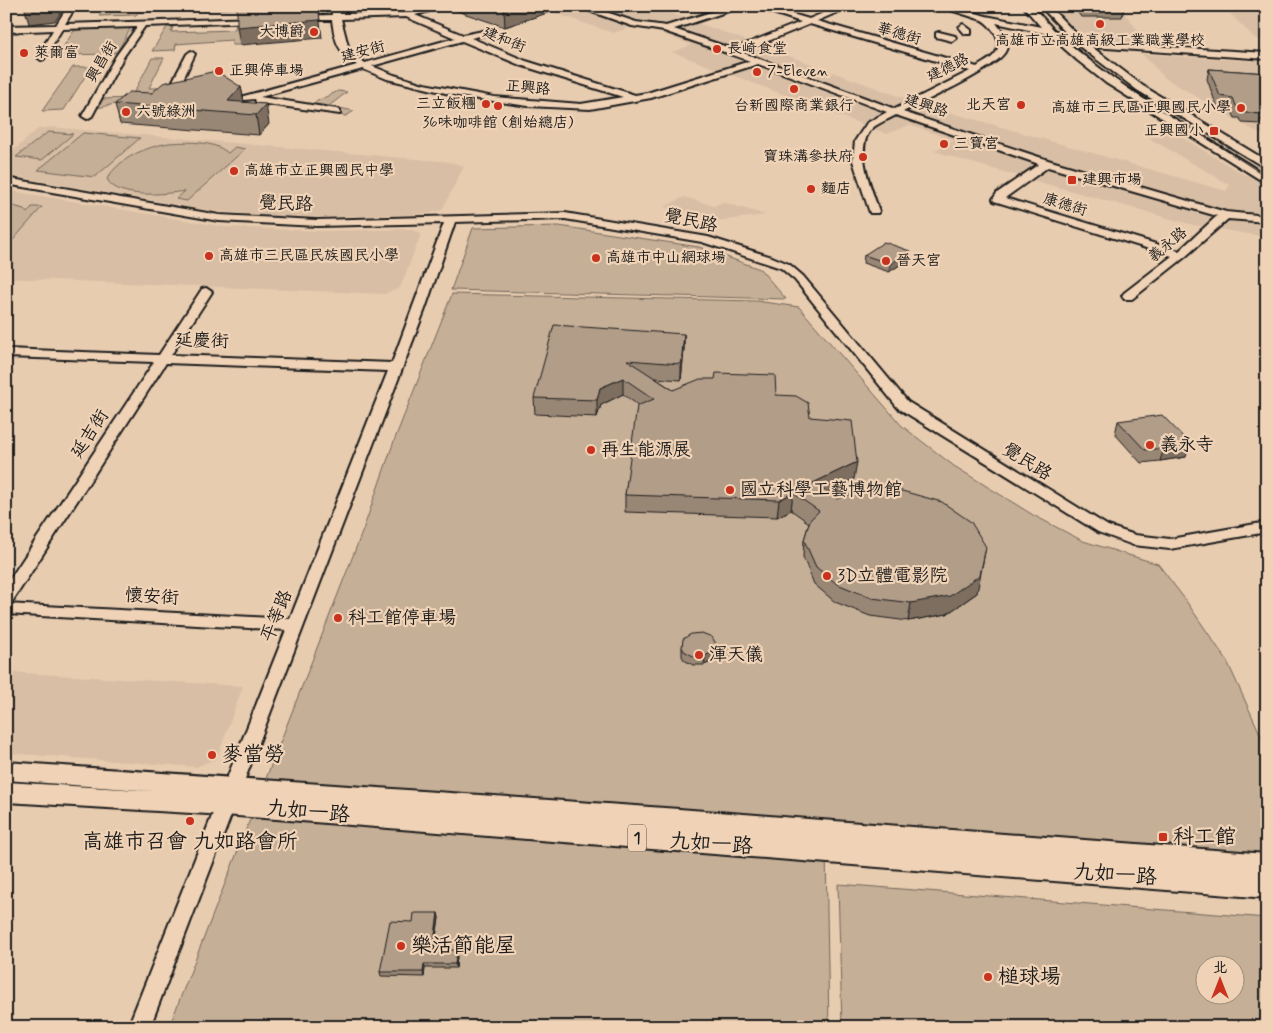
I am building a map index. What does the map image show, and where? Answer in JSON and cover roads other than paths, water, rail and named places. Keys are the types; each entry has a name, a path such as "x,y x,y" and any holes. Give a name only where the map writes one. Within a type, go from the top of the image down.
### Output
{"main road":[{"name":"九如一路","path":"6,771 228,796 1267,887"},
{"name":"九如一路","path":"6,792 228,796 1267,865"}],"street":[{"path":"41,57 72,6"},
{"name":"正興路","path":"335,6 345,52 364,67 398,80 500,100 582,107 611,103 632,97 648,96 760,61"},
{"name":"建興路","path":"579,6 635,24 666,29 760,61 895,112 1046,163 1225,215 1267,219"},
{"path":"666,29 740,6"},
{"name":"華德街","path":"755,6 978,70"},
{"path":"733,52 848,6"},
{"path":"942,6 985,18 1046,30 1082,44 1267,56"},
{"path":"1027,6 1046,30 1109,81 1267,181"},
{"path":"1044,6 1082,44 1140,88 1264,163"},
{"path":"407,15 434,8"},
{"name":"建和街","path":"286,19 407,15 523,63 632,97"},
{"name":"建德路","path":"874,211 860,170 860,141 870,125 978,70 997,57 1002,49 1002,37 997,28 985,18"},
{"path":"6,29 266,20"},
{"name":"興昌街","path":"87,116 120,56 143,24"},
{"name":"建安街","path":"247,98 485,32"},
{"path":"939,35 952,38"},
{"path":"172,94 191,54"},
{"path":"259,100 337,112"},
{"name":"康德街","path":"1046,163 998,199 1181,255"},
{"path":"1241,164 1264,163"},
{"name":"覺民路","path":"6,181 219,218 317,223 566,216 704,239 785,266 799,278 903,405 1103,529 1133,540 1170,544 1267,526"},
{"name":"義永路","path":"1128,296 1181,255 1225,215"},
{"name":"平等路","path":"139,1027 396,367 451,219"},
{"name":"延吉街","path":"6,598 206,292"},
{"name":"延慶街","path":"6,353 396,367"},
{"name":"懷安街","path":"6,609 296,625"}],"tram line":[{"path":"1033,6 1058,33 1114,78 1267,177"}],"place":[{"name":"高雄市立高雄高級工業職業學校","path":"1100,24"},
{"name":"大博爵","path":"314,32"},
{"name":"長崎食堂","path":"717,49"},
{"name":"萊爾富","path":"24,53"},
{"name":"正興停車場","path":"219,71"},
{"name":"7-Eleven","path":"757,72"},
{"name":"台新國際商業銀行","path":"794,89"},
{"name":"三立飯糰","path":"486,104"},
{"name":"北天宮","path":"1021,105"},
{"name":"36味咖啡館 (創始總店)","path":"498,106"},
{"name":"高雄市三民區正興國民小學","path":"1241,108"},
{"name":"六號綠洲","path":"126,112"},
{"name":"正興國小","path":"1214,131"},
{"name":"三寶宮","path":"944,144"},
{"name":"寶珠溝參扶府","path":"863,157"},
{"name":"高雄市立正興國民中學","path":"234,171"},
{"name":"建興市場","path":"1072,180"},
{"name":"麵店","path":"811,189"},
{"name":"高雄市三民區民族國民小學","path":"209,256"},
{"name":"高雄市中山網球場","path":"596,258"},
{"name":"晉天宮","path":"886,261"},
{"name":"義永寺","path":"1150,445"},
{"name":"再生能源展","path":"591,450"},
{"name":"國立科學工藝博物館","path":"730,490"},
{"name":"3D立體電影院","path":"827,576"},
{"name":"科工館停車場","path":"338,618"},
{"name":"渾天儀","path":"699,655"},
{"name":"麥當勞","path":"212,755"},
{"name":"高雄市召會 九如路會所","path":"190,821"},
{"name":"科工館","path":"1163,837"},
{"name":"樂活節能屋","path":"401,946"},
{"name":"槌球場","path":"988,977"}]}
